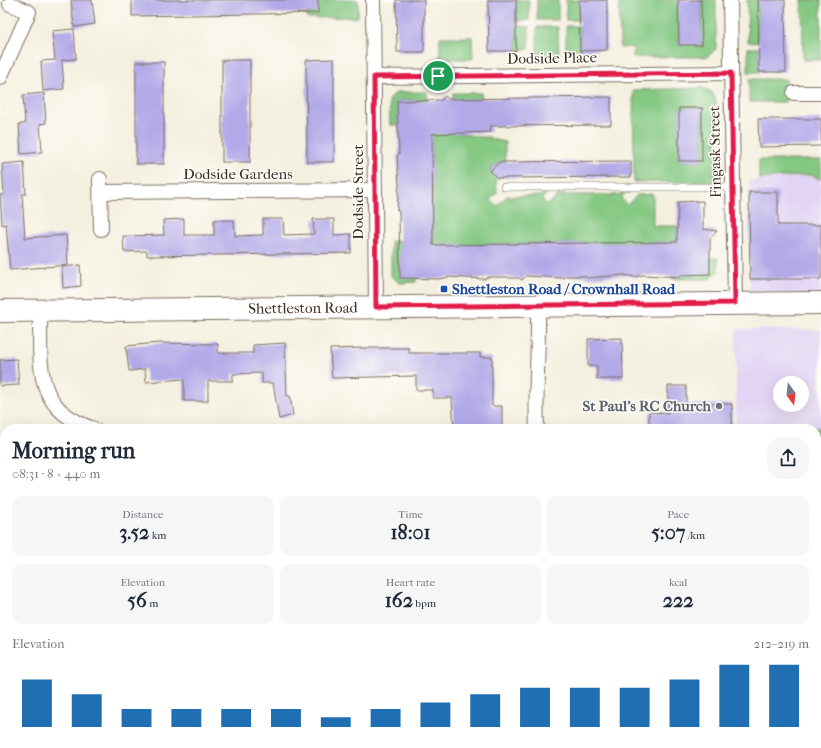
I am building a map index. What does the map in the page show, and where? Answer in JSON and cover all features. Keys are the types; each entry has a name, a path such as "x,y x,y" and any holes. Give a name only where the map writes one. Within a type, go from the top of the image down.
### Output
{"main road":[{"name":"Shettleston Road","path":"0,311 821,303"}],"street":[{"name":"Dodside Street","path":"373,0 376,307"},
{"name":"Fingask Street","path":"730,0 735,303"},
{"path":"0,78 29,12 10,4"},
{"name":"Dodside Place","path":"374,77 731,73"},
{"path":"794,93 821,93"},
{"name":"Dodside Gardens","path":"101,229 100,185 375,190"},
{"path":"536,424 536,393 539,347 538,306"},
{"path":"40,310 42,370 49,396 55,406 69,418 83,424"}],"lane":[{"path":"504,187 733,187"}],"shaded area":[{"path":"810,176 821,180 821,300 750,300 749,181"},
{"path":"736,329 821,330 821,424 736,424"}],"green space":[{"path":"306,0 358,0 358,17 307,18"},
{"path":"516,0 529,0 529,20 516,21"},
{"path":"537,0 558,0 558,20 537,20"},
{"path":"566,0 579,0 579,20 566,20"},
{"path":"619,0 678,0 679,45 702,44 701,0 716,0 716,49 707,57 633,57 633,47 620,48"},
{"path":"747,0 758,0 758,42 748,42"},
{"path":"802,0 821,0 821,60 803,60"},
{"path":"516,26 529,27 529,49 516,50"},
{"path":"566,26 579,26 580,49 566,49"},
{"path":"537,27 558,27 559,57 537,58"},
{"path":"440,37 472,37 473,59 440,59"},
{"path":"748,48 759,48 759,72 748,72"},
{"path":"749,79 786,79 786,102 749,102"},
{"path":"703,88 712,92 716,101 717,182 634,182 633,90","holes":["679,108 702,108 702,161 679,161"]},
{"path":"397,92 427,92 428,100 400,100 397,102 398,125 390,125 389,99"},
{"path":"453,93 481,93 482,99 453,100"},
{"path":"432,131 454,132 480,137 490,137 490,139 505,142 505,162 503,171 496,164 490,171 496,177 497,193 490,200 497,206 507,196 542,196 543,192 548,193 542,199 548,205 558,195 621,195 621,191 625,190 627,192 621,198 627,205 637,195 653,194 653,226 677,226 677,242 429,245 433,240"},
{"path":"759,160 821,160 821,179 810,175 759,179"},
{"path":"391,241 399,241 416,278 416,282 400,283 391,276"},
{"path":"710,258 718,258 718,271 711,279 672,279 672,275 679,277 710,266"}],"building":[{"path":"71,0 92,0 95,24 74,27"},
{"path":"132,0 318,0 318,13 132,16"},
{"path":"396,0 424,0 424,52 397,52"},
{"path":"488,0 516,0 516,51 489,51"},
{"path":"579,0 607,0 607,50 580,51"},
{"path":"678,0 701,0 702,45 679,45"},
{"path":"758,0 785,0 786,72 759,72"},
{"path":"74,29 76,59 62,60 64,89 43,91 41,61 55,60 52,31"},
{"path":"334,59 334,162 307,162 306,60"},
{"path":"222,60 250,60 250,162 222,162"},
{"path":"136,62 164,62 164,164 136,164"},
{"path":"44,93 46,123 40,124 42,152 21,154 19,124 25,124 23,95"},
{"path":"445,96 449,99 611,97 611,125 490,126 491,132 432,134 433,245 677,242 678,202 703,201 703,229 717,231 710,239 710,274 681,275 680,277 643,275 635,277 624,275 587,278 585,276 565,276 563,278 526,276 522,280 519,278 508,277 487,277 485,279 448,277 440,279 400,278 399,212 397,210 399,185 397,156 399,154 397,101 442,100"},
{"path":"679,108 702,108 702,161 679,161"},
{"path":"758,119 821,119 821,146 759,147"},
{"path":"631,161 631,177 497,178 490,171 499,162"},
{"path":"24,162 26,194 22,194 25,238 66,235 68,265 10,270 6,224 2,225 0,195 4,195 2,164"},
{"path":"749,192 778,192 778,225 821,225 821,279 750,279"},
{"path":"184,219 184,235 214,235 214,220 234,220 235,236 263,235 263,219 283,219 284,235 314,234 313,219 334,219 334,235 351,234 351,253 147,256 147,251 124,252 123,236 164,235 163,220"},
{"path":"80,265 81,286 63,288 62,267"},
{"path":"622,338 623,379 597,379 597,366 588,366 588,339"},
{"path":"159,343 218,344 218,353 253,353 253,345 285,343 287,396 290,396 293,415 279,419 273,383 262,383 262,373 233,374 233,381 208,381 208,401 184,401 184,379 146,382 145,369 129,371 126,346"},
{"path":"409,348 409,353 480,353 480,357 492,357 492,406 502,406 502,424 454,424 452,398 433,398 433,390 416,390 416,376 332,378 330,349"},
{"path":"17,359 19,385 0,386 0,360"},
{"name":"St Paul's RC Church","path":"668,386 686,386 686,404 732,404 732,424 649,424 649,412 668,413"}],"place":[{"name":"Shettleston Road / Crownhall Road","path":"444,289"},
{"name":"St Paul's RC Church","path":"719,406"}],"route":[{"path":"731,73 735,303 376,307 374,77 438,76 731,73"}]}
